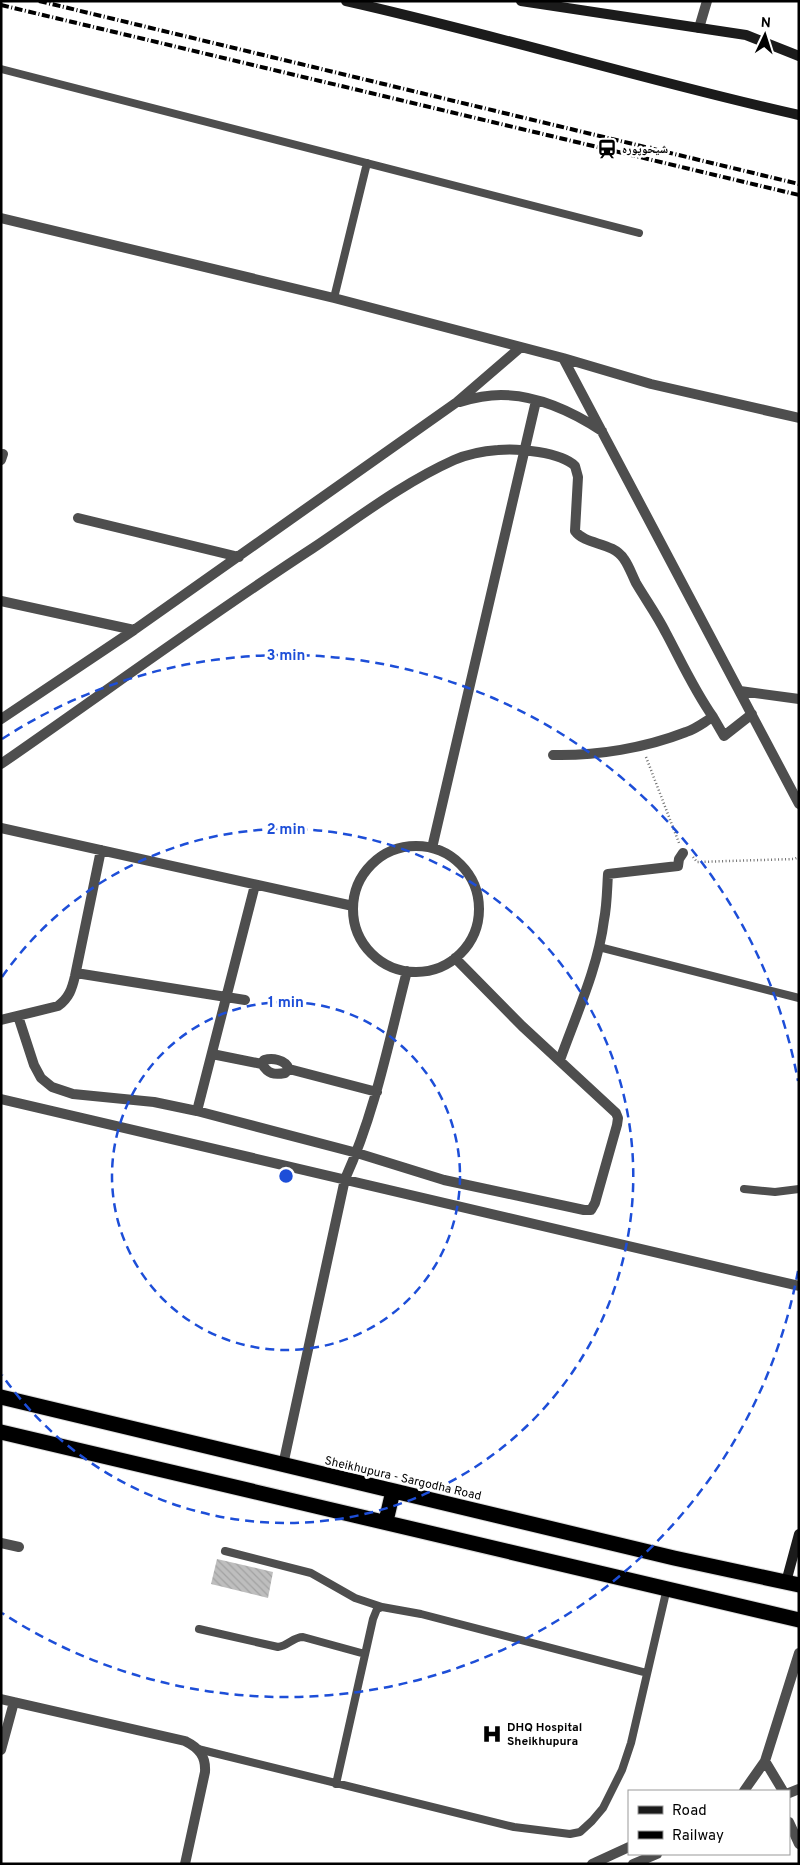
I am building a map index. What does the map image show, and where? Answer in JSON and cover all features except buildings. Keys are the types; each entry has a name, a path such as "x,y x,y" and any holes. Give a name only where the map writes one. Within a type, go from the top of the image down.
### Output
{"highway":[{"name":"Sheikhupura - Sargodha Road","path":"1,1396 664,1556 792,1584"},
{"path":"1,1432 386,1521 799,1620"},
{"path":"386,1521 393,1491"}],"street":[{"path":"346,1 437,22 745,103 799,115"},
{"path":"521,1 746,35 799,56"},
{"path":"698,28 707,1"},
{"path":"1,218 334,298 563,358 651,384 799,418"},
{"path":"1,719 134,630 457,402 521,347"},
{"path":"563,358 799,804"},
{"path":"457,402 503,395 536,401 568,412 603,432"},
{"path":"432,848 536,401"},
{"path":"1,764 233,600 402,487 455,460 481,452 500,449 525,451 565,459 575,466 578,477 575,531 584,538 610,546 624,557 702,701 724,736 752,714"},
{"path":"78,518 238,556"},
{"path":"1,601 134,630"},
{"path":"740,691 799,699"},
{"path":"553,755 571,756 642,746 688,732 713,717"},
{"path":"1,828 353,906"},
{"path":"417,846 432,848 457,862 467,873 474,885 478,899 479,914 470,942 454,958 436,969 422,972 407,971 387,964 369,951 355,926 353,906 358,883 366,870 376,860 388,852 402,848 417,846"},
{"path":"1,1020 49,1009 65,1001 76,973 101,850"},
{"path":"560,1060 599,947 604,921 608,874 678,866 679,859 683,853"},
{"path":"197,1111 254,885"},
{"path":"18,1016 34,1065 41,1078 52,1087 73,1094 154,1102 197,1111 357,1153 444,1180 591,1210 595,1203 618,1118 614,1110 522,1026 454,958"},
{"path":"283,1465 346,1179 357,1153 376,1092 407,971"},
{"path":"76,973 245,1000"},
{"path":"212,1054 262,1064 264,1060 278,1060 285,1063 289,1068 376,1092"},
{"path":"1,1099 799,1286"},
{"path":"792,1584 799,1534"},
{"path":"1,1544 19,1547"},
{"path":"745,1790 764,1761 799,1653"},
{"path":"1,1699 184,1741 198,1749 205,1760 205,1772 185,1864"},
{"path":"1,1750 14,1702"},
{"path":"764,1761 782,1790"},
{"path":"790,1824 799,1844"},
{"path":"592,1864 628,1847"},
{"path":"633,1864 655,1855"}],"lane":[{"path":"1,69 639,233"},
{"path":"334,298 368,163"},
{"path":"599,947 799,998"},
{"path":"744,1189 775,1192 799,1188"},
{"path":"225,1551 311,1573 355,1598 382,1607 421,1614 648,1673"},
{"path":"198,1749 514,1827 570,1834 580,1832 603,1808 622,1770 648,1673 667,1588"},
{"path":"336,1784 373,1619 378,1609 382,1607"},
{"path":"199,1629 278,1647 284,1646 294,1638 309,1638 365,1654"}],"path":[{"path":"642,746 683,853 695,857 697,862 794,859 799,857"}],"railway":[{"path":"39,1 799,184"},
{"path":"1,5 799,195"}],"place":[{"name":"شیخوپورہ","path":"607,149"},
{"name":"DHQ Hospital Sheikhupura","path":"492,1734"}]}
